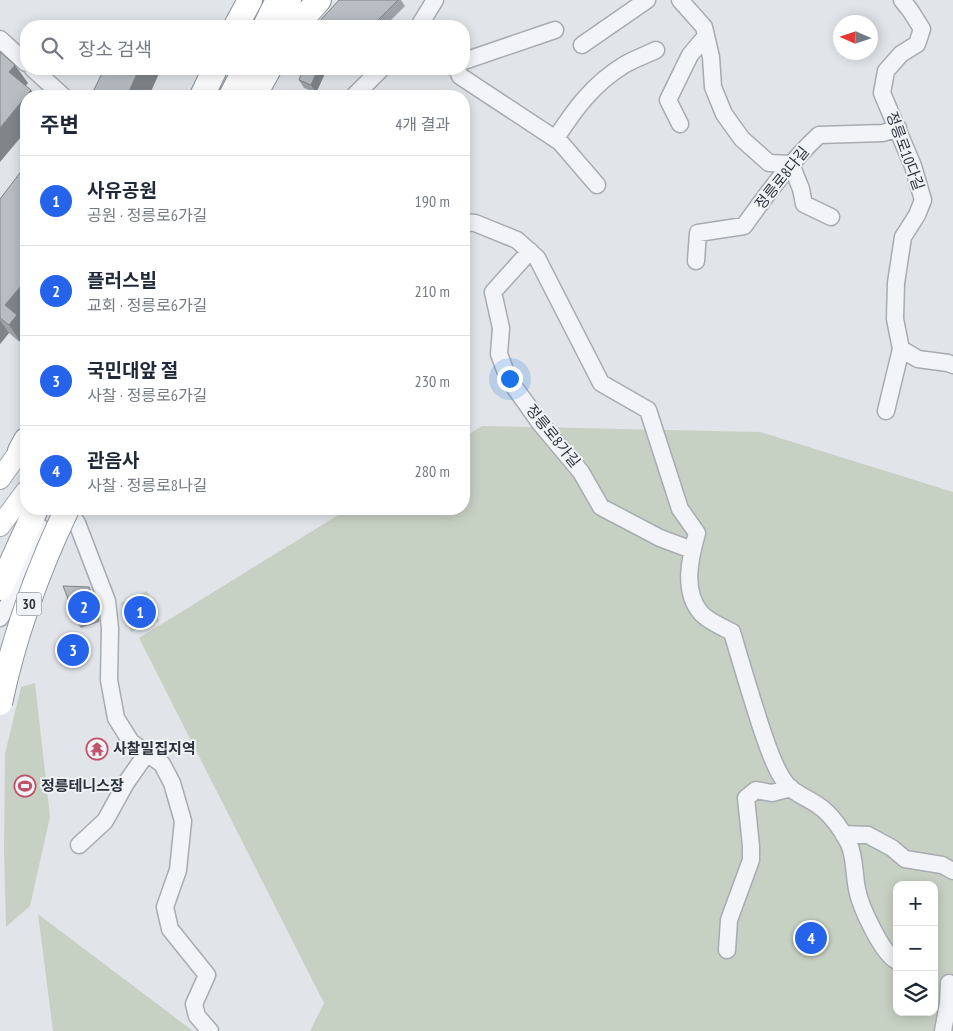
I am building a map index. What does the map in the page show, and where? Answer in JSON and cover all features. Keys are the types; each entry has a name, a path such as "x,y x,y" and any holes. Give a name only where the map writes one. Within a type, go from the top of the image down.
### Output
{"highway":[{"path":"239,20 250,0"},
{"path":"268,20 278,0"},
{"path":"299,20 308,0"},
{"path":"301,20 319,0"},
{"path":"234,90 240,75"},
{"path":"257,90 266,75"},
{"path":"264,90 272,75"},
{"name":"30","path":"0,588 33,515"},
{"name":"30","path":"0,703 15,643 36,583 64,515"}],"main road":[{"path":"233,20 243,0"},
{"path":"281,20 291,0"},
{"path":"247,90 255,75"},
{"path":"0,479 20,449"},
{"path":"0,526 20,499"}],"street":[{"path":"263,20 272,0"},
{"path":"427,20 435,0"},
{"path":"582,45 647,0"},
{"path":"680,0 704,27 711,57 713,86 724,114 742,139 770,163 791,164 802,188 804,204 831,217"},
{"name":"정릉로10다길","path":"886,411 901,349 895,319 896,283 903,237 917,215 923,200 913,166 882,93 886,71 901,54 917,44 922,29 902,0"},
{"path":"470,59 555,30"},
{"path":"680,124 668,100 690,55 706,36"},
{"path":"0,39 20,57"},
{"path":"556,138 577,106 602,81 625,64 656,50"},
{"path":"40,75 56,90"},
{"path":"360,90 375,75"},
{"path":"460,75 556,138 598,186"},
{"name":"정릉로8다길","path":"696,261 698,233 744,226 791,164 819,135 883,133 898,128"},
{"path":"470,223 517,240 537,258 602,383 648,410 680,509 697,533 690,557 690,595 701,614 732,632 771,755 786,784 800,796 819,806 836,824 850,845 857,892 876,937 893,959"},
{"name":"정릉로8가길","path":"530,251 493,292 501,328 499,354 508,378 540,423 581,472 600,507 660,538 692,550"},
{"path":"901,349 918,359 953,365"},
{"path":"0,618 9,603 45,515"},
{"path":"71,515 77,523 107,601 110,628 109,680 116,718 132,742 162,764 172,783 183,821 178,870 165,908 170,929 207,975 194,1004 197,1016 210,1031"},
{"path":"79,845 105,821 126,783 147,753"},
{"path":"727,950 729,920 751,860 746,798 756,790 772,793 791,788"},
{"path":"843,834 868,835 892,848 905,859 942,865 953,871"},
{"path":"943,1031 948,1004 946,982"}],"green space":[{"path":"482,426 760,432 953,492 953,1031 310,1031 324,1003 139,638 338,515 470,515 470,433"},
{"path":"147,591 159,621 131,632 121,603"},
{"name":"정릉테니스장","path":"35,683 50,817 30,906 6,927 4,851 5,754 21,687"},
{"path":"38,914 193,1031 53,1031"}],"building":[{"path":"339,0 398,0 378,20 321,20"},
{"path":"0,52 15,65 9,72 31,90 20,90 20,103 0,128"},
{"path":"101,75 136,75 130,90 94,90"},
{"path":"301,75 315,75 311,85 299,80"},
{"path":"20,173 20,287 5,305 17,315 9,325 0,318 0,199"},
{"path":"63,586 89,587 93,597 95,615 77,622"}],"place":[{"name":"플러스빌","path":"84,607"},
{"name":"사유공원","path":"140,612"},
{"name":"국민대앞 절","path":"73,650"},
{"name":"사찰밀집지역","path":"97,749"},
{"name":"정릉테니스장","path":"25,786"},
{"name":"관음사","path":"811,938"}]}
